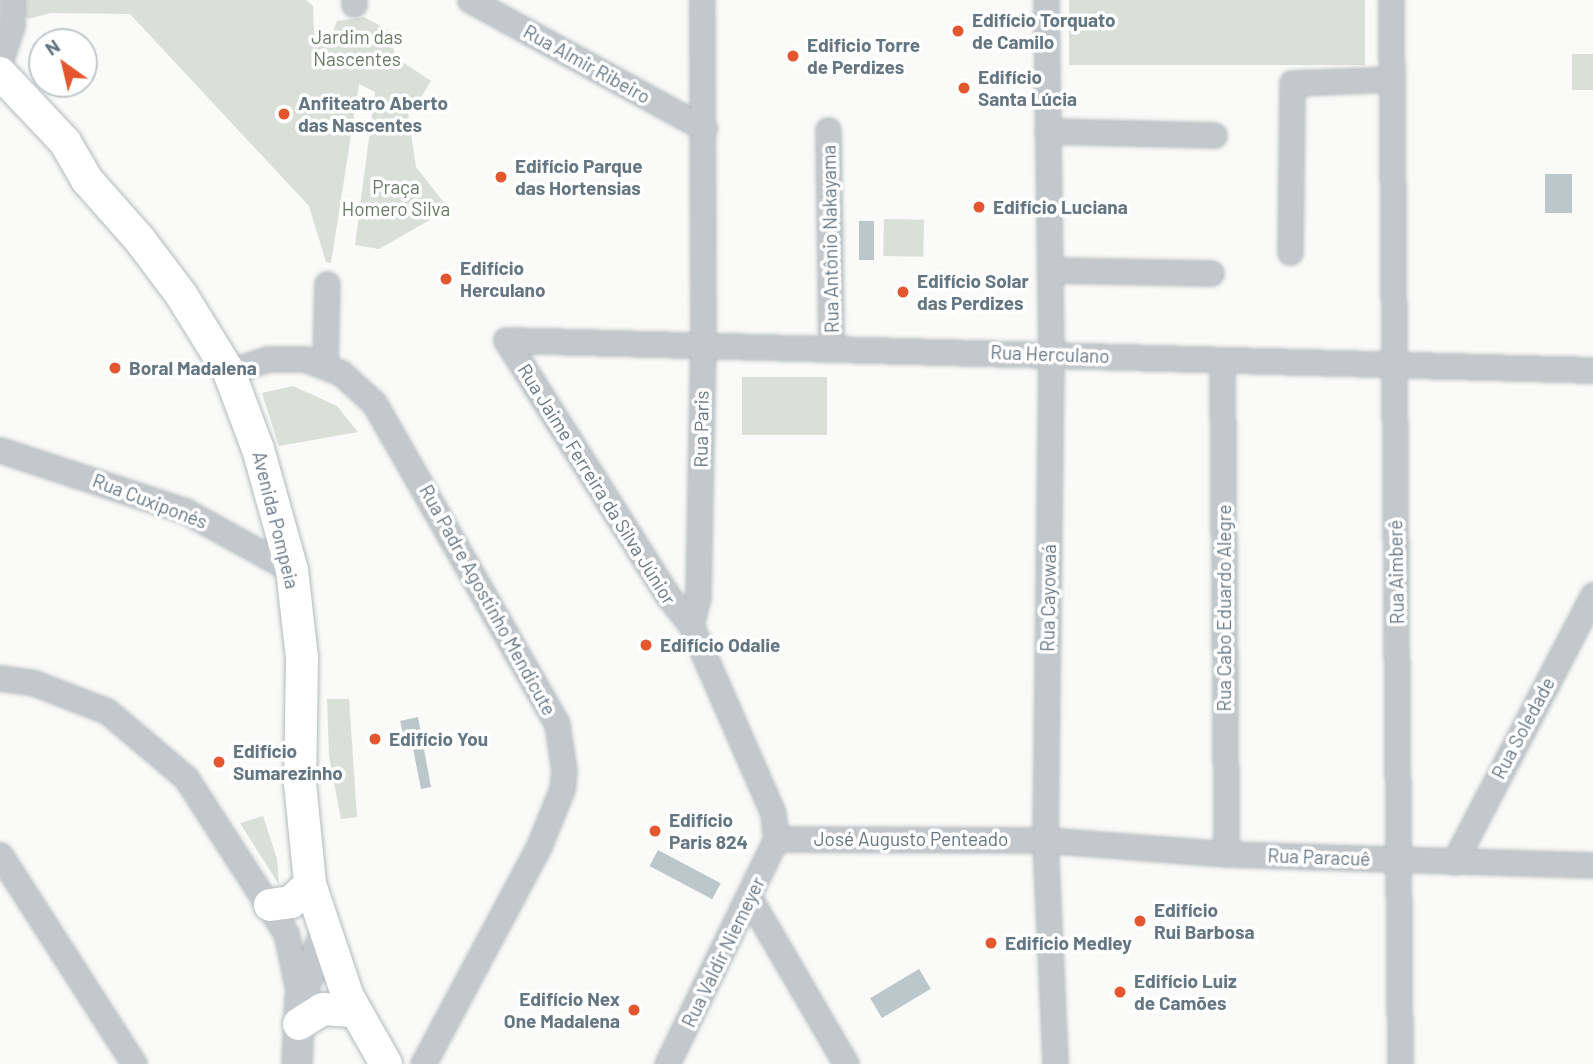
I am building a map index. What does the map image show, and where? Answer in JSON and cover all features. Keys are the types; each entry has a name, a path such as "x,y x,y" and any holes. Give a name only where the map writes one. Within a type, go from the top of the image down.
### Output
{"main road":[{"path":"0,73 65,142 87,180"},
{"path":"0,104 50,155 87,180"},
{"name":"Avenida Pompeia","path":"87,180 182,296 229,372 258,449 292,570 302,658 300,783 310,884 355,1011 386,1064"},
{"path":"270,905 291,902 310,884"},
{"path":"300,1012 323,1009 355,1011"}],"street":[{"path":"0,9 3,0"},
{"path":"0,62 12,25 12,0"},
{"name":"Rua Almir Ribeiro","path":"470,0 704,128"},
{"name":"Rua Paris","path":"691,625 698,596 703,344 702,0"},
{"name":"Rua Cayowaá","path":"1046,0 1051,354 1045,840 1055,1064"},
{"name":"Rua Aimberê","path":"1391,0 1400,1064"},
{"path":"1290,252 1292,83 1392,79"},
{"name":"Rua Antônio Nakayama","path":"828,130 831,348"},
{"path":"1047,131 1214,135"},
{"path":"1050,270 1211,273"},
{"path":"325,365 327,284"},
{"name":"Rua Herculano","path":"506,340 1593,370"},
{"name":"Rua Jaime Ferreira da Silva Júnior","path":"506,340 667,595 691,625"},
{"name":"Rua Padre Agostinho Mendicute","path":"229,372 286,357 325,365 356,384 391,430 542,692 562,746 562,789 539,846 423,1064"},
{"name":"Rua Cabo Eduardo Alegre","path":"1222,361 1226,854"},
{"name":"Rua Cuxiponés","path":"0,450 185,511 292,570"},
{"name":"Rua Soledade","path":"1454,862 1593,594"},
{"path":"691,625 773,813 776,839"},
{"path":"0,678 34,683 79,699 135,731 200,797 270,905 291,946 300,1012 298,1064"},
{"name":"José Augusto Penteado","path":"776,839 1045,840"},
{"name":"Rua Valdir Niemeyer","path":"667,1064 750,899 776,839"},
{"name":"Rua Paracuê","path":"1045,840 1226,854 1593,865"},
{"path":"0,855 134,1064"},
{"path":"750,899 846,1064"},
{"path":"300,1012 325,932"}],"green space":[{"path":"21,0 306,0 313,6 314,33 332,34 337,21 364,17 392,32 389,40 398,59 431,81 414,109 407,106 416,167 449,209 379,249 355,245 375,92 359,84 331,263 326,262 309,206 130,14 51,13 28,19 21,13"},
{"path":"1069,0 1365,0 1365,65 1069,65"},
{"path":"1572,54 1593,54 1593,90 1572,90"},
{"path":"884,219 924,220 923,257 883,256"},
{"path":"742,377 827,377 827,435 742,435"},
{"path":"293,386 337,406 358,432 279,446 262,393"},
{"path":"327,699 349,699 357,817 341,819 329,756"},
{"path":"263,816 277,859 279,885 240,823"}],"shaded area":[{"path":"1545,174 1572,174 1572,213 1545,213"},
{"path":"859,221 874,221 874,260 859,260"},
{"path":"418,717 431,787 421,789 410,733 403,733 400,721"},
{"path":"658,850 721,883 712,899 650,866"},
{"path":"919,969 931,989 882,1018 870,998"}],"place":[{"name":"Edifício Torquato de Camilo","path":"958,31"},
{"name":"Edificio Torre de Perdizes","path":"793,56"},
{"name":"Edifício Santa Lúcia","path":"964,88"},
{"name":"Anfiteatro Aberto das Nascentes","path":"284,114"},
{"name":"Edifício Parque das Hortensias","path":"501,177"},
{"name":"Edifício Luciana","path":"979,207"},
{"name":"Edifício Herculano","path":"446,279"},
{"name":"Edifício Solar das Perdizes","path":"903,292"},
{"name":"Boral Madalena","path":"115,368"},
{"name":"Edifício Odalie","path":"646,645"},
{"name":"Edifício You","path":"375,739"},
{"name":"Edifício Sumarezinho","path":"219,762"},
{"name":"Edifício Paris 824","path":"655,831"},
{"name":"Edifício Rui Barbosa","path":"1140,921"},
{"name":"Edifício Medley","path":"991,943"},
{"name":"Edifício Luiz de Camões","path":"1120,992"},
{"name":"Edifício Nex One Madalena","path":"634,1010"}],"park label":[{"name":"Jardim das Nascentes","path":"357,48"},
{"name":"Praça Homero Silva","path":"396,198"}]}
